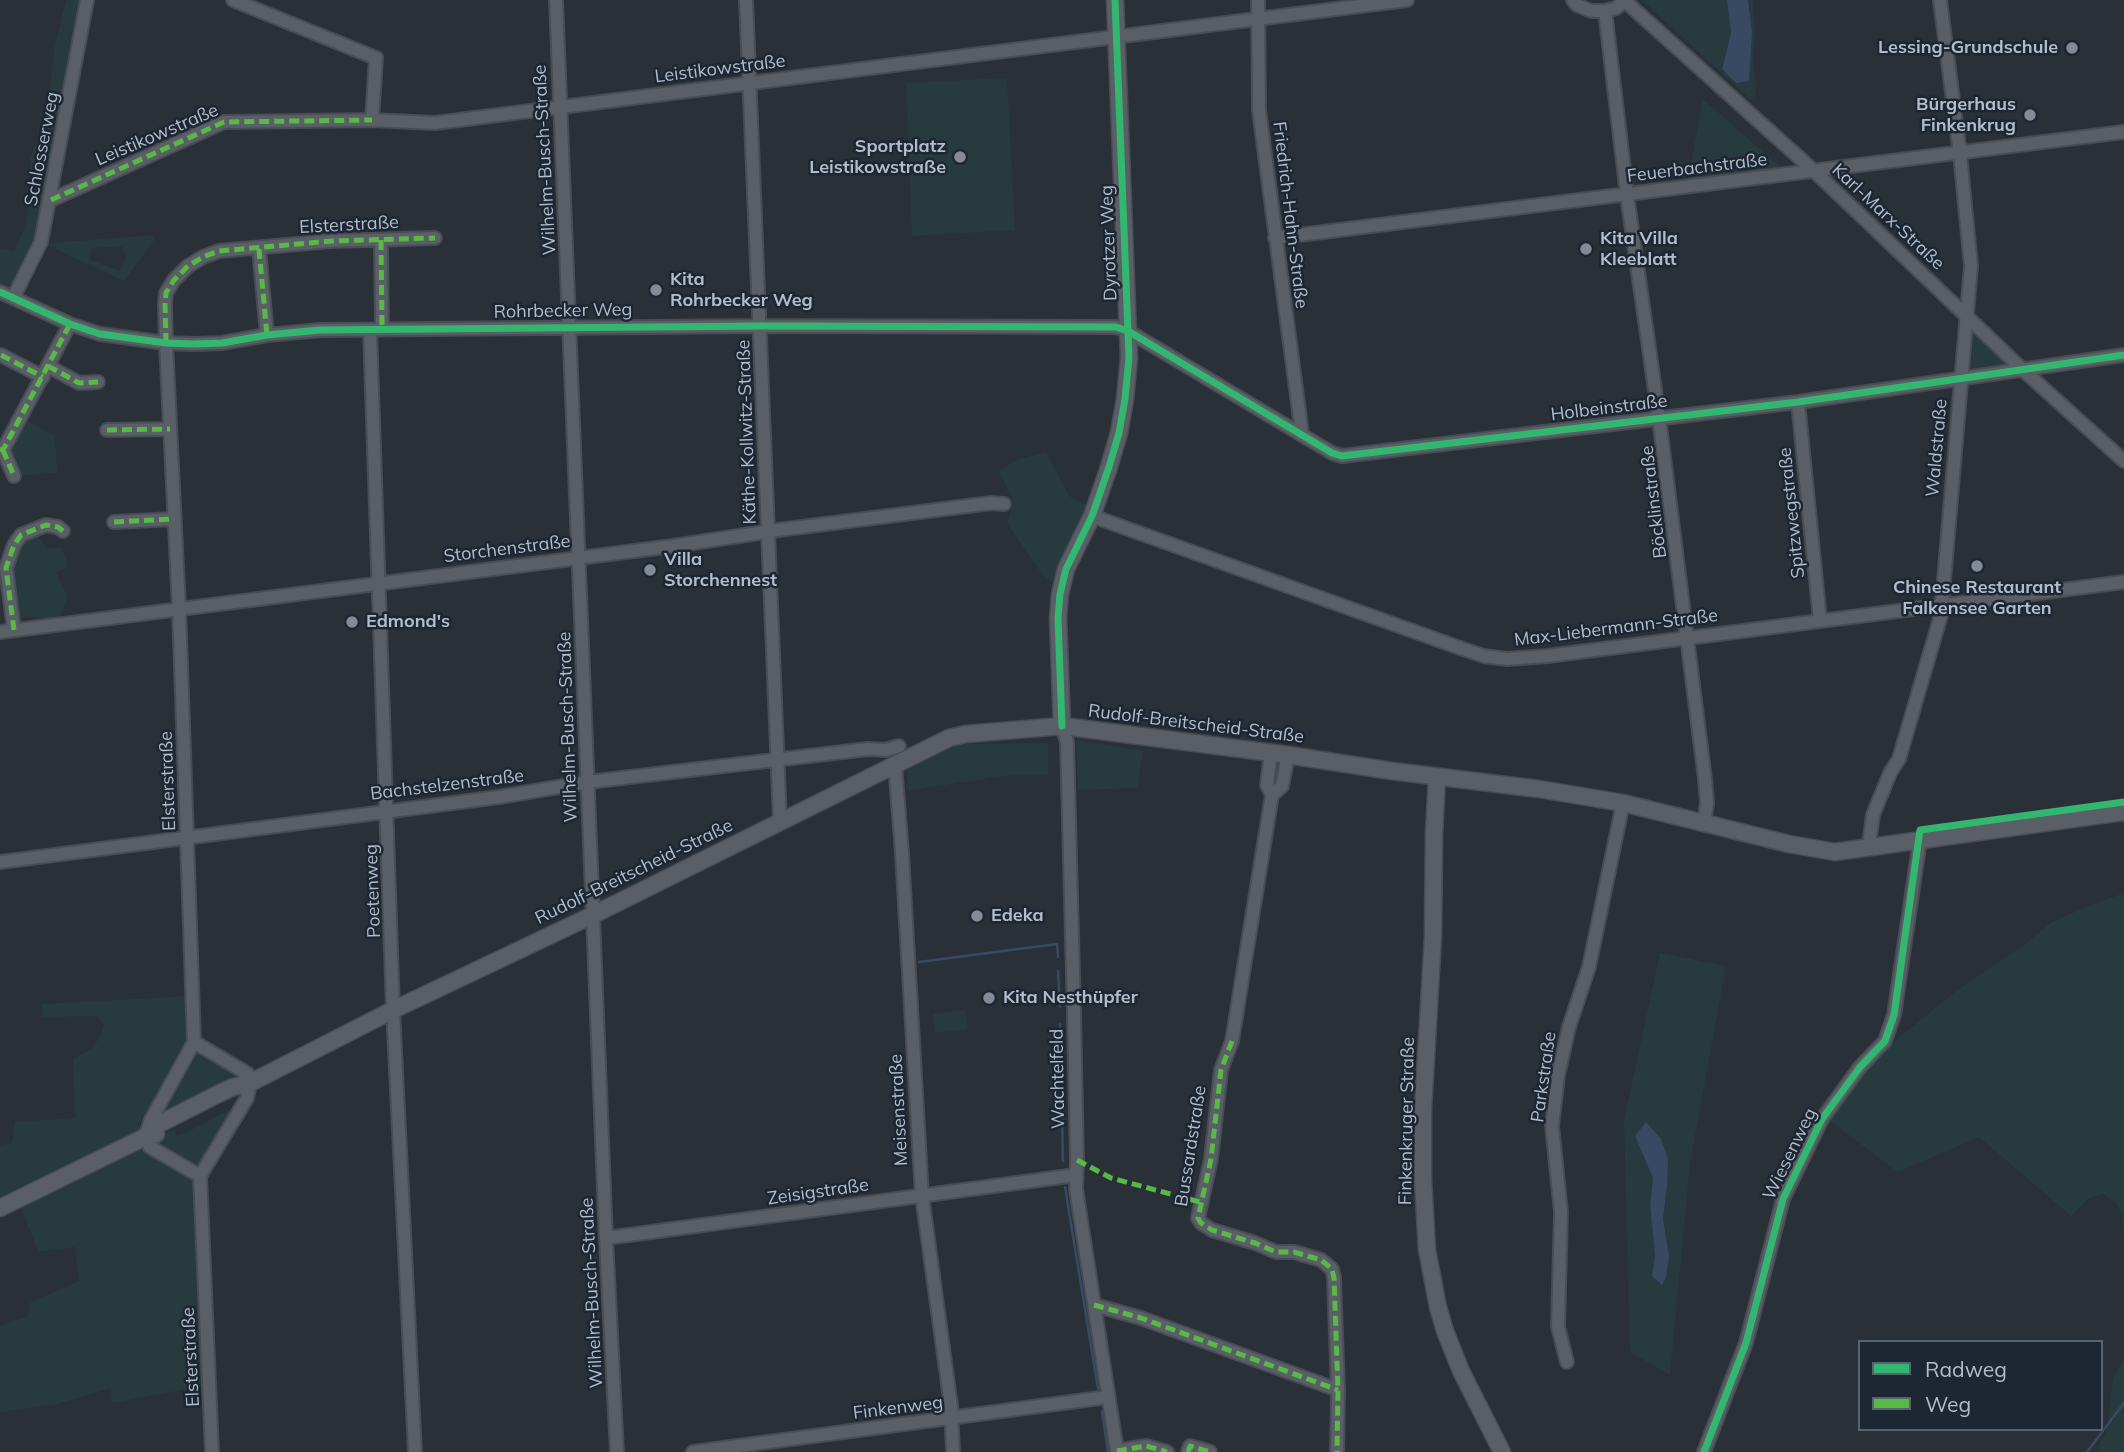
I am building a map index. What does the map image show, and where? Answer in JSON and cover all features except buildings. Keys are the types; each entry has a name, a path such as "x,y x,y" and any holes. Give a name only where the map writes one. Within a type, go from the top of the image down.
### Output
{"street":[{"name":"Schlosserweg","path":"7,295 41,242 87,0"},
{"path":"233,0 376,58 372,120"},
{"name":"Wilhelm-Busch-Straße","path":"556,0 617,1452"},
{"name":"Käthe-Kollwitz-Straße","path":"746,0 780,821"},
{"name":"Dyrotzer Weg","path":"1062,726 1058,618 1060,594 1066,569 1092,516 1119,433 1129,358 1115,0"},
{"name":"Friedrich-Hahn-Straße","path":"1258,0 1259,110 1302,434"},
{"name":"Leistikowstraße","path":"51,200 224,122 372,120 435,123 1407,0"},
{"path":"1573,0 1577,5 1591,11 1616,8 1625,1"},
{"name":"Waldstraße","path":"1872,846 1870,837 1873,816 1890,773 1899,759 1941,618 1971,266 1941,0"},
{"name":"Karl-Marx-Straße","path":"1625,1 1814,171 2022,369 2124,461"},
{"name":"Böcklinstraße","path":"1605,11 1705,779 1707,803 1704,823"},
{"name":"Feuerbachstraße","path":"1275,238 2124,132"},
{"name":"Elsterstraße","path":"194,1042 166,293 188,266 219,251 331,241 435,238"},
{"path":"376,330 381,240"},
{"path":"259,249 267,335"},
{"name":"Rohrbecker Weg","path":"7,295 70,324 100,334 166,343 222,343 320,330 570,326 1116,327 1128,331"},
{"path":"0,472 3,453 70,324"},
{"name":"Poetenweg","path":"376,330 379,583 393,1010 415,1452"},
{"name":"Holbeinstraße","path":"1128,331 1332,453 1342,456 1798,402 2124,355"},
{"path":"1,355 79,383 98,382"},
{"name":"Spitzwegstraße","path":"1798,402 1820,620"},
{"path":"107,430 170,429"},
{"path":"3,453 14,477"},
{"name":"Storchenstraße","path":"0,632 768,531 991,503 1004,505"},
{"name":"Max-Liebermann-Straße","path":"1092,516 1484,656 1507,659 2124,582"},
{"path":"114,522 174,519"},
{"path":"14,630 6,568 14,545 21,535 46,525 58,527 63,531"},
{"name":"Rudolf-Breitscheid-Straße","path":"0,1208 145,1137 160,1133 237,1094 250,1083 393,1010 957,736 1062,726 1288,755 1623,803 1823,850 1849,851 2124,812"},
{"name":"Wachtelfeld","path":"1062,726 1066,742 1075,1027 1076,1189 1117,1451 1146,1446 1167,1452"},
{"name":"Bachstelzenstraße","path":"0,862 499,797 588,782 868,749 886,750 899,746"},
{"name":"Bussardstraße","path":"1271,753 1267,785 1272,795 1231,1041 1221,1070 1211,1159 1198,1218 1212,1230 1276,1252 1294,1252 1321,1260 1332,1269 1338,1390 1337,1452"},
{"name":"Bussardstraße","path":"1272,795 1282,786 1288,755"},
{"name":"Meisenstraße","path":"895,765 922,1196 951,1405 953,1452"},
{"name":"Finkenkruger Straße","path":"1437,777 1433,936 1423,1109 1427,1250 1438,1307 1449,1340 1461,1371 1502,1452"},
{"name":"Parkstraße","path":"1567,1362 1558,1327 1561,1212 1552,1126 1558,1075 1569,1027 1589,967 1623,803"},
{"name":"Wiesenweg","path":"1704,1452 1746,1343 1783,1199 1822,1119 1860,1067 1885,1041 1894,1015 1920,840"},
{"path":"194,1042 248,1074 250,1083 247,1098 200,1176 150,1147 145,1137 151,1120 194,1042"},
{"name":"Zeisigstraße","path":"606,1238 1076,1175"},
{"name":"Elsterstraße","path":"200,1176 212,1452"},
{"path":"1094,1305 1141,1318 1338,1390"},
{"name":"Finkenweg","path":"693,1452 1108,1396"},
{"path":"1188,1452 1190,1446 1210,1452"}],"green space":[{"path":"66,0 82,0 38,243 5,293 0,293 0,249 14,251 24,230 32,192 30,159 47,116 54,50"},
{"path":"1642,0 1727,0 1731,33 1722,69 1749,81 1748,0 1753,0 1756,94 1751,100"},
{"name":"Sportplatz Leistikowstraße","path":"1007,78 1015,230 912,236 906,83"},
{"path":"1703,99 1785,171 1688,180"},
{"path":"153,235 155,239 124,281 49,246 50,243","holes":["121,246 126,256 120,271 89,259 92,248"]},
{"path":"1973,330 2010,365 1971,369"},
{"path":"25,419 55,436 57,473 16,476 8,452"},
{"path":"1046,452 1069,496 1089,506 1054,585 1042,574 1007,523 1014,502 999,471 1016,460"},
{"path":"23,536 37,536 47,548 62,547 68,567 56,572 67,596 60,619 20,617 13,559"},
{"path":"1076,740 1143,751 1137,788 1078,790"},
{"path":"1048,743 1048,774 1001,776 908,791 907,770 951,747 966,744"},
{"path":"2124,893 2124,1242 2122,1216 2117,1204 2103,1194 2089,1198 2071,1216 1979,1137 1898,1172 1829,1120 1866,1068 1955,992 2052,922"},
{"path":"1660,953 1726,966 1690,1163 1670,1375 1630,1352 1624,1120","holes":["1636,1136 1667,1186 1663,1219 1669,1256 1653,1276 1655,1255 1650,1205 1653,1178"]},
{"path":"189,996 190,1042 145,1117 138,1124 149,1153 195,1180 208,1385 112,1403 111,1388 57,1404 0,1412 0,1326 28,1316 30,1303 79,1281 75,1247 38,1252 22,1209 0,1206 0,1145 12,1143 15,1122 75,1118 73,1059 91,1049 100,1037 104,1025 96,1016 43,1017 42,1004"},
{"path":"965,1010 968,1029 935,1033 933,1014"},
{"path":"195,1046 239,1073 159,1113"},
{"path":"235,1107 198,1170 152,1141 174,1130 177,1136 183,1134"},
{"path":"2124,1359 2124,1452 2096,1452 2107,1430 2113,1378"}],"water":[{"path":"1727,0 1748,0 1752,33 1749,81 1736,83 1722,69 1731,33"},
{"path":"1646,1122 1661,1139 1668,1159 1663,1219 1669,1256 1662,1285 1652,1276 1655,1255 1650,1205 1653,1178 1635,1136"}],"waterway":[{"path":"919,962 1057,944 1058,957"},
{"path":"1058,971 1060,1007"},
{"path":"1060,1024 1063,1161"},
{"path":"1065,1187 1098,1389"},
{"path":"2103,1431 2124,1403"},
{"path":"1102,1411 1108,1452"},
{"path":"2087,1452 2103,1431"}],"marked path":[{"path":"51,200 224,122 372,120"},
{"path":"166,343 166,293 188,266 203,257 219,251 331,241 435,238"},
{"path":"381,240 382,329"},
{"path":"259,249 267,335"},
{"path":"0,449 3,450 70,324"},
{"path":"1,355 43,377"},
{"path":"48,366 79,383 98,382"},
{"path":"107,430 170,429"},
{"path":"3,450 14,476"},
{"path":"114,522 174,519"},
{"path":"14,630 6,568 14,545 21,535 46,525 58,527 63,531"},
{"path":"1232,1041 1221,1070 1211,1159 1198,1218 1212,1230 1276,1252 1294,1252 1321,1260 1332,1269 1338,1390 1337,1452"},
{"path":"1077,1160 1111,1178 1200,1202"},
{"path":"1094,1305 1141,1318 1338,1390"},
{"path":"1117,1451 1146,1446 1167,1452"},
{"path":"1188,1452 1190,1446 1210,1452"}],"cycle path":[{"path":"1062,726 1058,618 1060,594 1066,569 1092,516 1119,433 1129,358 1115,0"},
{"path":"0,292 70,324 100,334 194,344 320,330 760,326 1116,327 1128,331 1332,453 1342,456 1798,402 2124,355"},
{"path":"1704,1452 1746,1343 1783,1199 1822,1119 1860,1067 1885,1041 1894,1015 1920,830 2124,802"}],"place":[{"name":"Lessing-Grundschule","path":"2072,48"},
{"name":"Bürgerhaus Finkenkrug","path":"2030,115"},
{"name":"Sportplatz Leistikowstraße","path":"960,157"},
{"name":"Kita Villa Kleeblatt","path":"1586,249"},
{"name":"Kita Rohrbecker Weg","path":"656,290"},
{"name":"Chinese Restaurant Falkensee Garten","path":"1977,566"},
{"name":"Villa Storchennest","path":"650,570"},
{"name":"Edmond's","path":"352,622"},
{"name":"Edeka","path":"977,916"},
{"name":"Kita Nesthüpfer","path":"989,998"}]}
